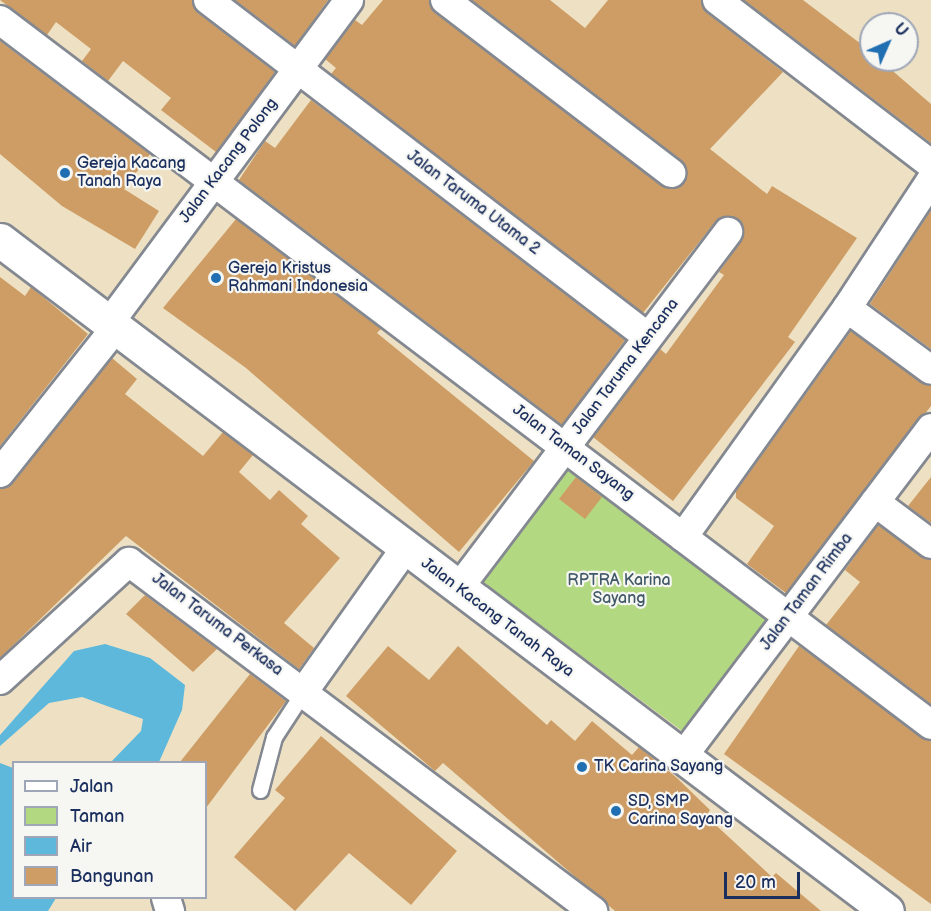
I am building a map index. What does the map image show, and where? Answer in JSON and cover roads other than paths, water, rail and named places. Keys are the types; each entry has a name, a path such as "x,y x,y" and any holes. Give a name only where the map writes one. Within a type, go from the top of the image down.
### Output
{"street":[{"name":"Jalan Taruma Utama 2","path":"208,0 648,337"},
{"name":"Jalan Kacang Polong","path":"0,473 113,325 214,182 349,0"},
{"path":"445,0 671,173"},
{"path":"717,0 931,164"},
{"name":"Jalan Taman Sayang","path":"0,20 931,725"},
{"path":"683,537 847,308 931,180"},
{"name":"Jalan Taruma Kencana","path":"458,589 728,232"},
{"name":"Jalan Kacang Tanah Raya","path":"0,240 405,549 684,756 887,911"},
{"path":"847,308 931,370"},
{"name":"Jalan Taman Rimba","path":"684,756 931,428"},
{"path":"875,502 931,544"},
{"path":"405,549 304,691 593,911"},
{"name":"Jalan Taruma Perkasa","path":"0,680 129,562 304,691"}],"lane":[{"path":"260,790 274,737 304,691"}],"water":[{"path":"105,644 150,658 185,685 182,710 159,761 112,761 141,731 143,719 82,697 49,703 0,746 0,735 74,651"},
{"path":"0,763 12,768 12,899 55,899 48,911 0,911"}],"place":[{"name":"Gereja Kacang Tanah Raya","path":"65,173"},
{"name":"Gereja Kristus Rahmani Indonesia","path":"216,278"},
{"name":"TK Carina Sayang","path":"582,767"},
{"name":"SD, SMP Carina Sayang","path":"616,811"}],"park label":[{"name":"RPTRA Karina Sayang","path":"619,590"}]}
